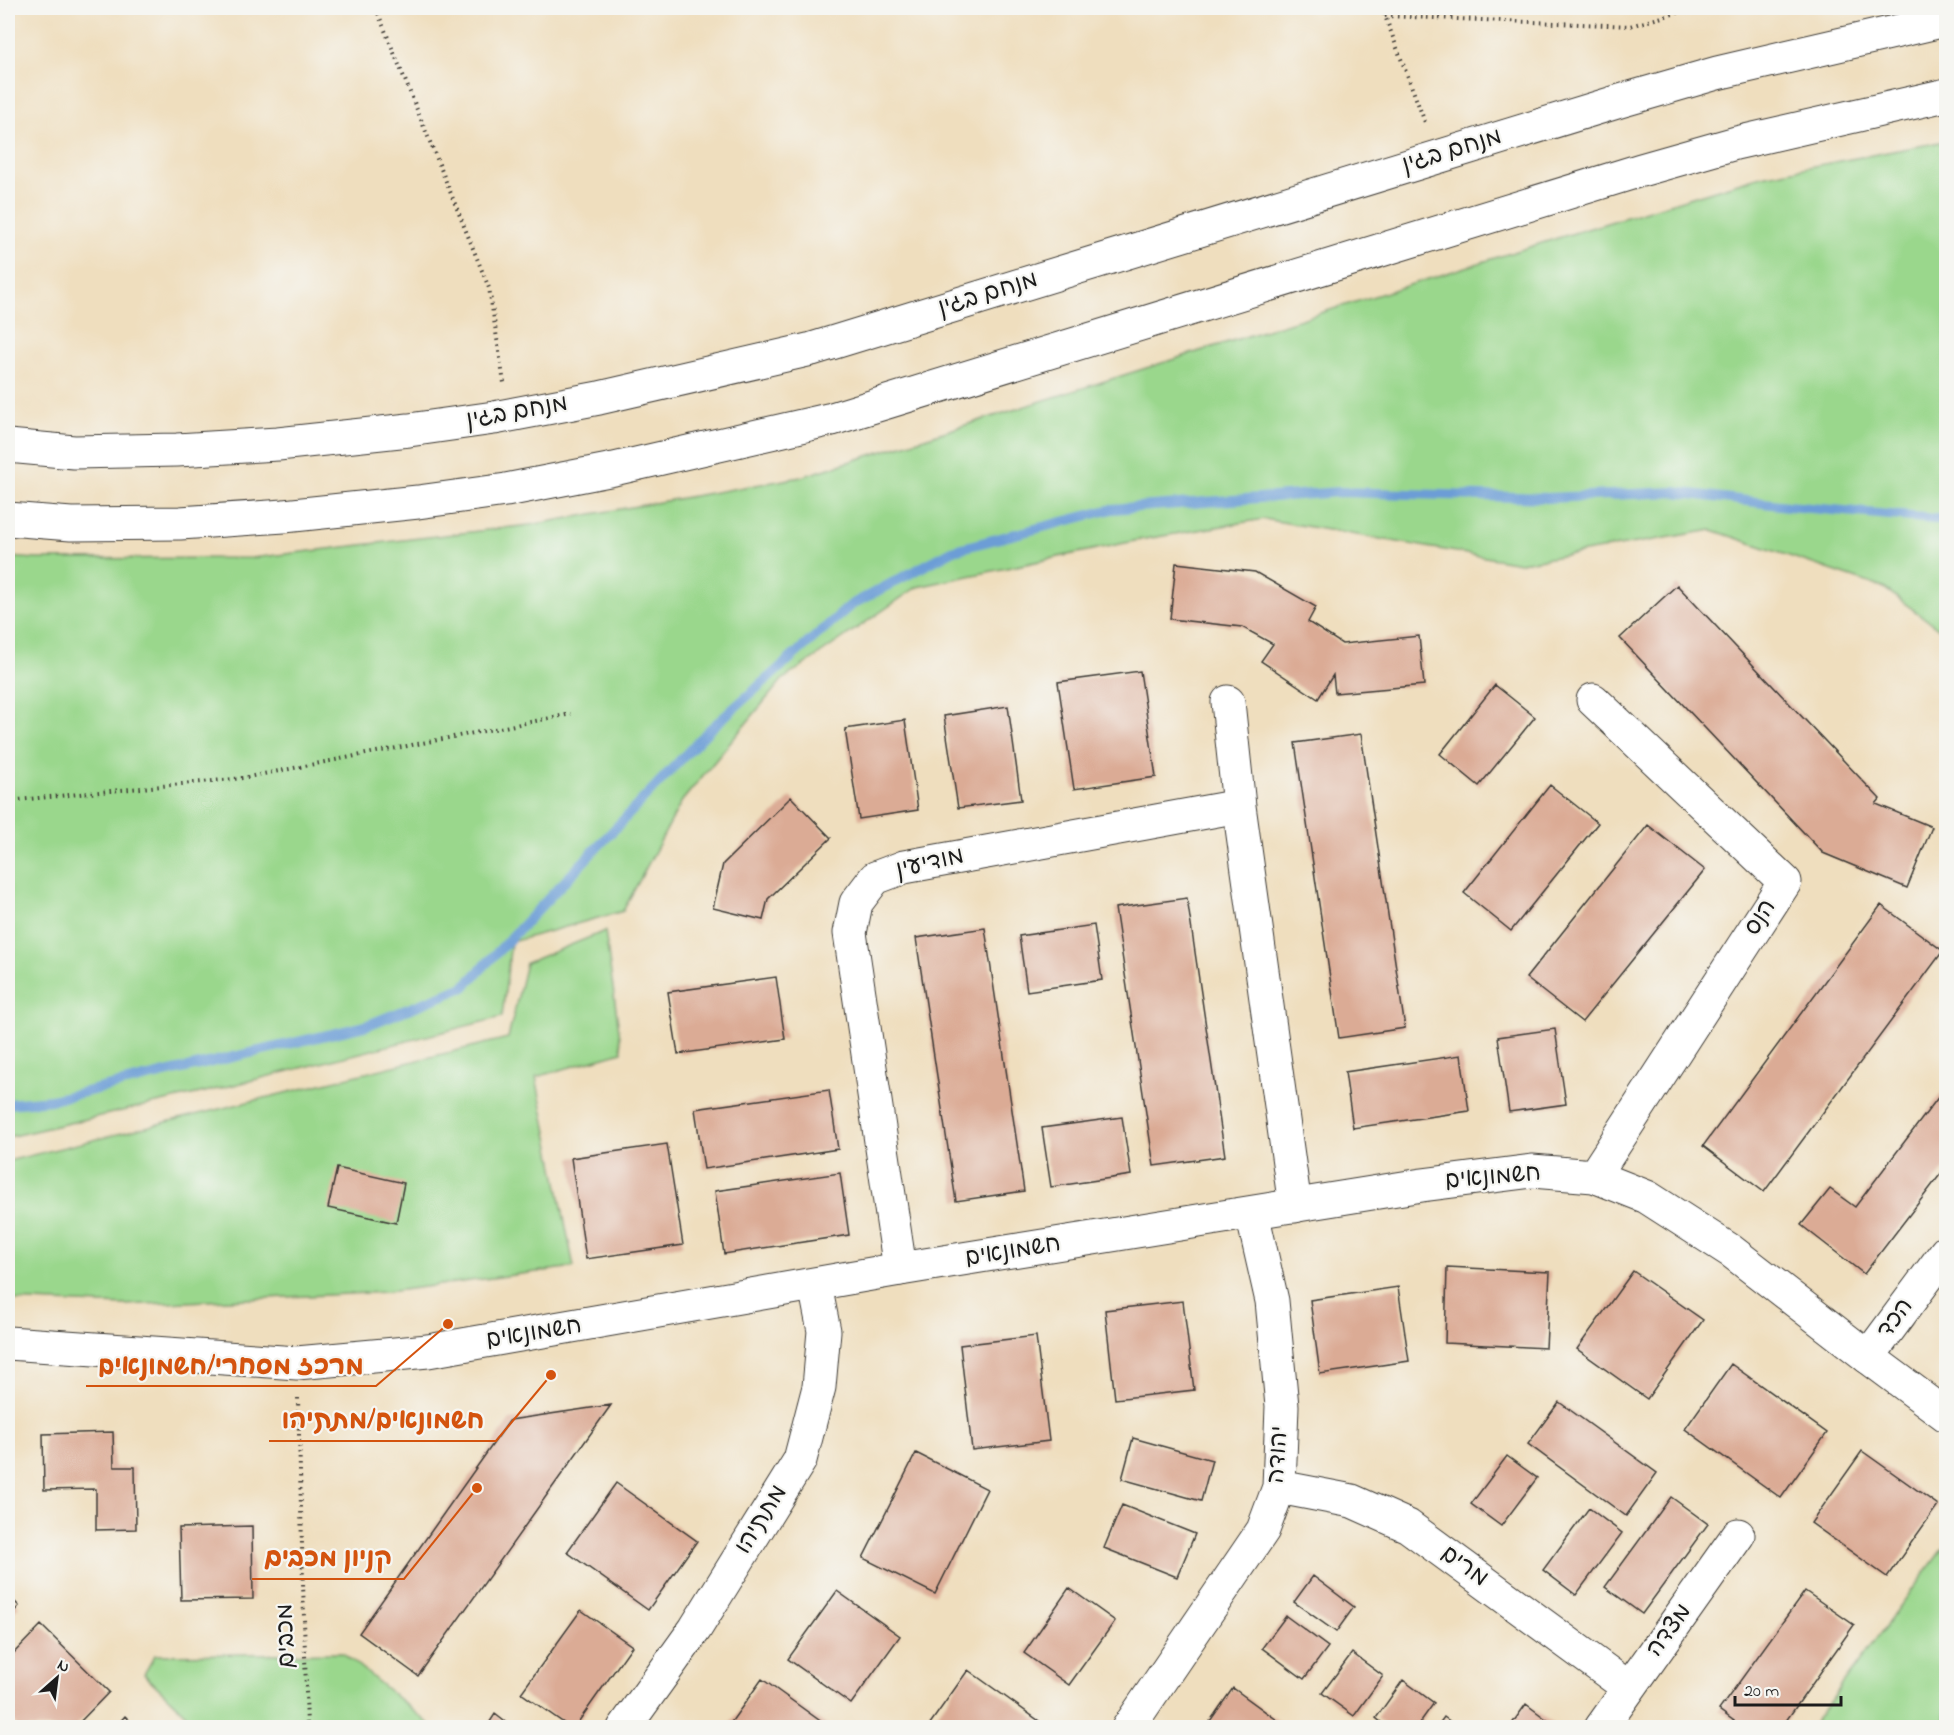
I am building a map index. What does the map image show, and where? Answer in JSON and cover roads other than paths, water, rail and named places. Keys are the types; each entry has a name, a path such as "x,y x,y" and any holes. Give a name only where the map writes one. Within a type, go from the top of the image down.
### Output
{"street":[{"name":"מנחם בגין","path":"8,446 74,452 177,450 278,444 409,430 599,398 812,349 1717,73 1947,21"},
{"path":"8,519 71,524 159,523 284,516 506,490 706,450 832,419 1641,170 1736,143 1947,95"},
{"name":"הנס","path":"1593,700 1785,882 1594,1176"},
{"path":"1228,702 1239,806 1295,1206"},
{"name":"מודיעין","path":"900,1269 850,933 856,903 875,878 904,867 1239,806"},
{"name":"חשמונאים","path":"8,1343 297,1363 428,1351 900,1269 1422,1185 1532,1171 1594,1176 1647,1197 1731,1251 1947,1415"},
{"name":"יהודה","path":"1128,1728 1263,1530 1279,1487 1282,1406 1272,1300 1252,1213"},
{"name":"הכד","path":"1868,1357 1947,1252"},
{"name":"מתתיהו","path":"624,1728 695,1629 800,1460 819,1387 824,1331 815,1285"},
{"name":"מרים","path":"1279,1487 1352,1500 1408,1526 1629,1688"},
{"name":"מצדה","path":"1601,1728 1738,1535"}],"waterway":[{"path":"8,1104 51,1100 365,1026 464,987 709,730 851,605 954,550 1112,509 1339,492 1548,498 1674,492 1788,506 1946,520"}],"place":[{"name":"מרכז מסחרי/חשמונאים","path":"448,1324"},
{"name":"חשמונאים/מתתיהו","path":"551,1375"},
{"name":"קניון מכבים","path":"477,1488"}]}
